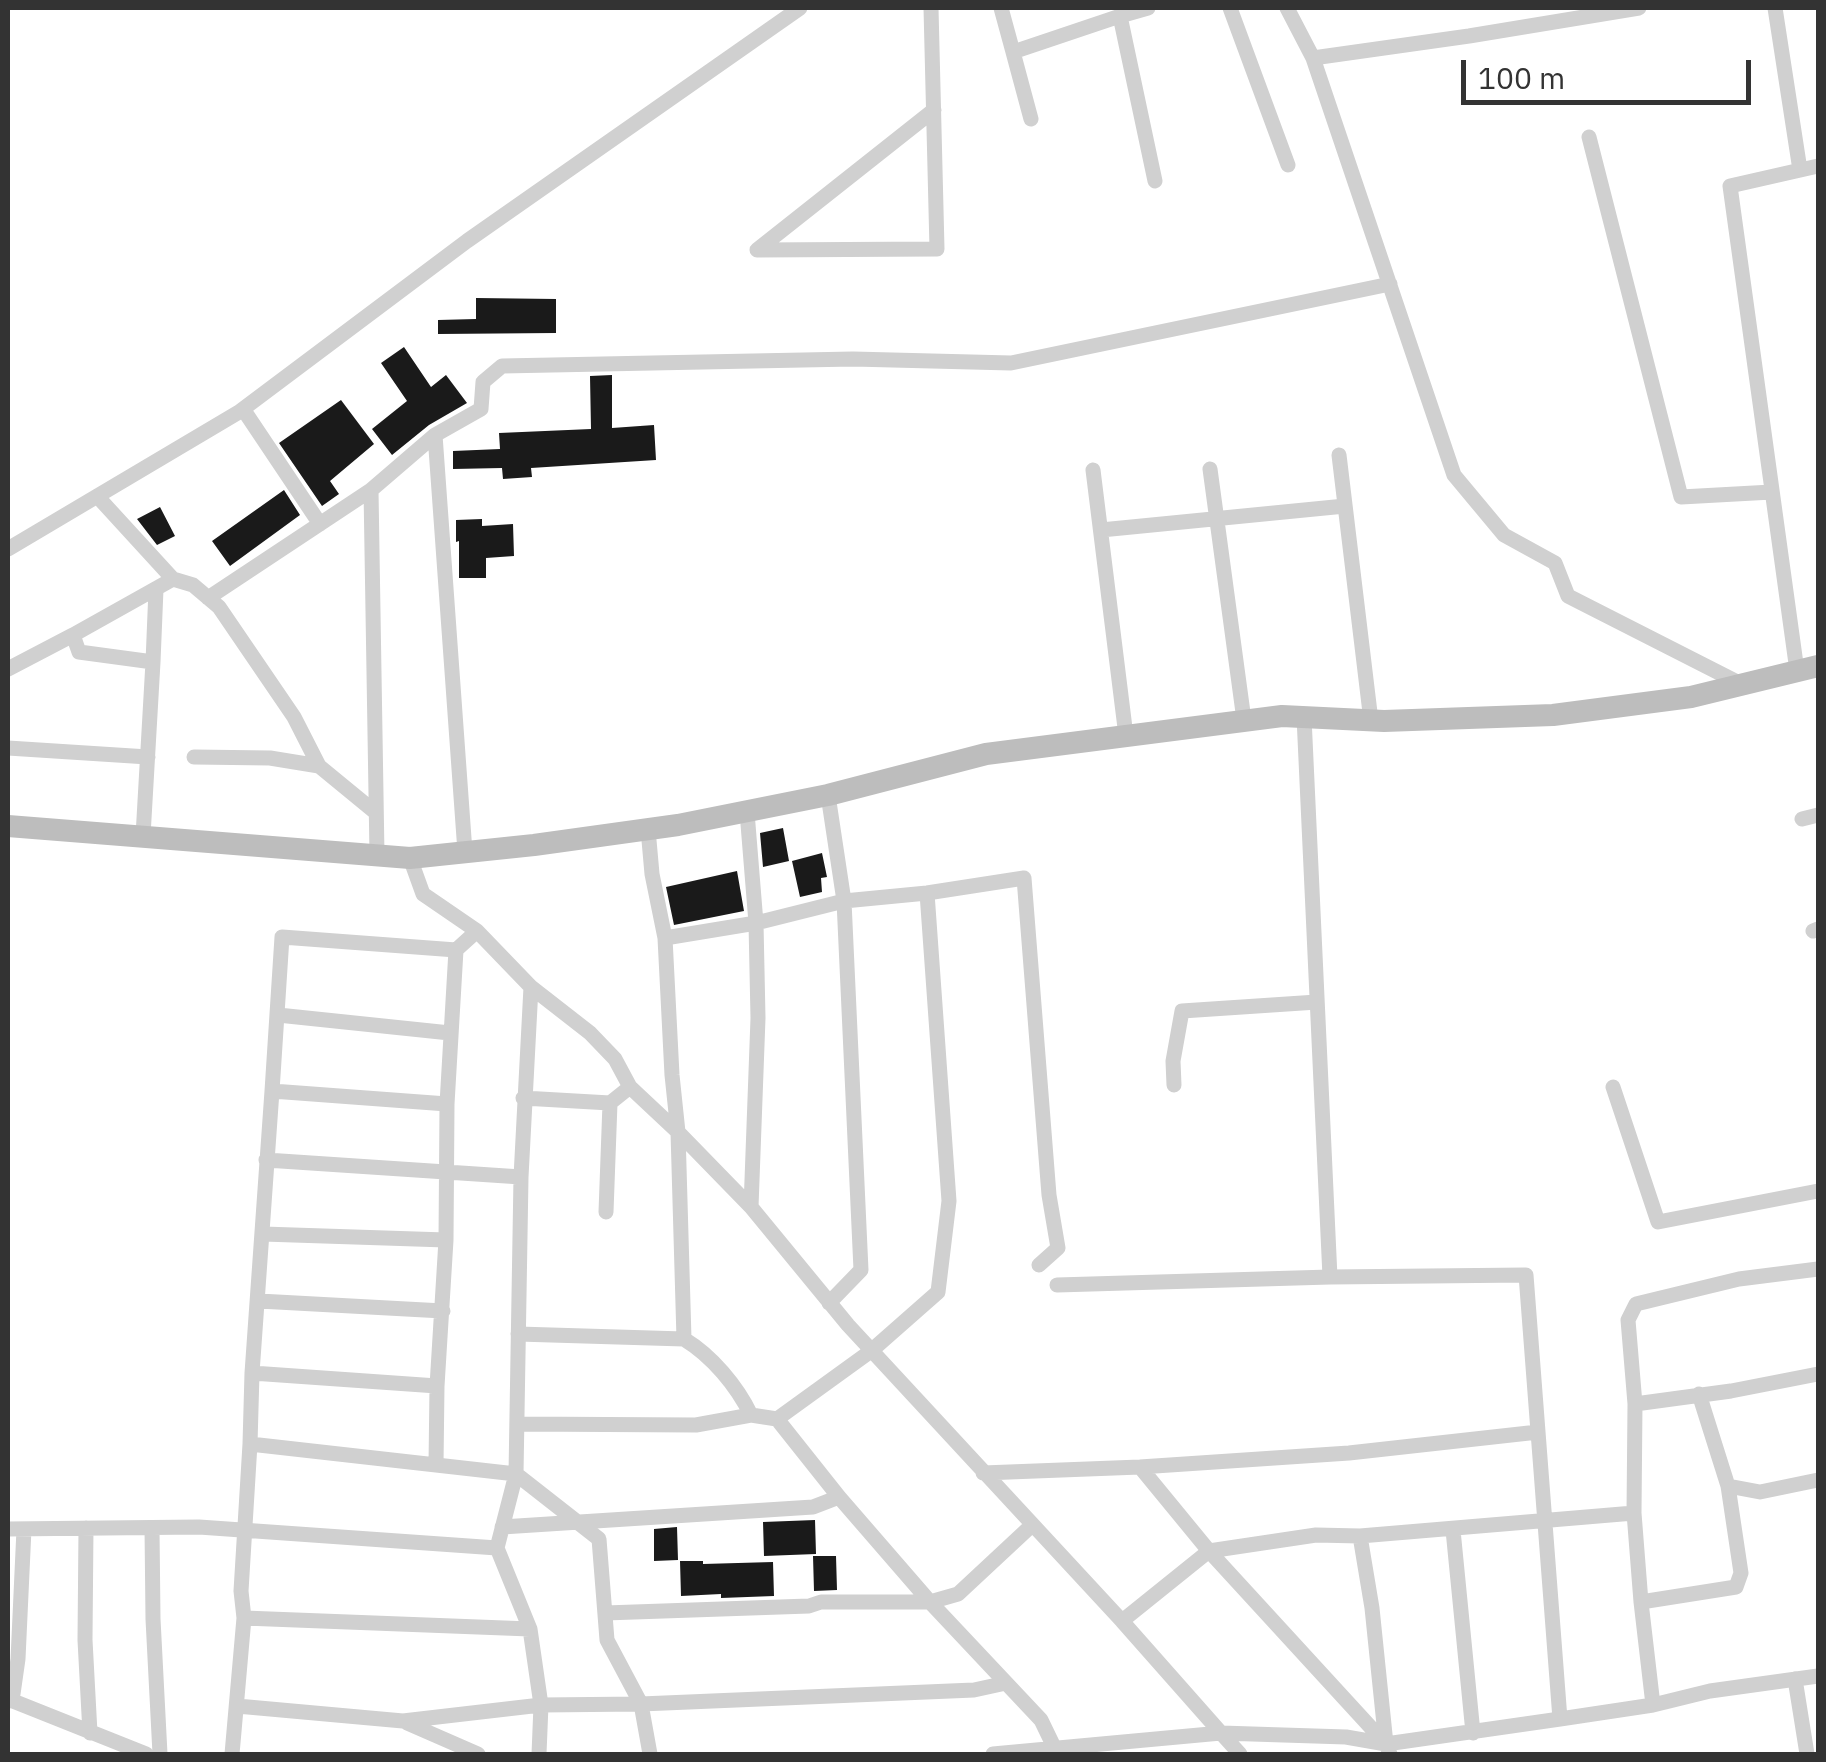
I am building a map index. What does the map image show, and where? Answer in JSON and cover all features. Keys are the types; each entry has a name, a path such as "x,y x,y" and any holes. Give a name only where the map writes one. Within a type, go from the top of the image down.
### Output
{"street":[{"path":"8,550 244,409 467,241 800,8"},
{"path":"932,8 937,249 756,250 934,110"},
{"path":"1002,8 1031,119"},
{"path":"1013,52 1148,8"},
{"path":"1230,8 1288,165"},
{"path":"1286,8 1313,58 1454,474 1504,535 1556,563 1568,596 1742,684"},
{"path":"1313,58 1639,8"},
{"path":"1774,8 1800,170"},
{"path":"1120,16 1155,181"},
{"path":"1589,137 1681,497 1772,492"},
{"path":"8,826 410,858 648,830 828,795 986,754 1282,716 1371,721 1553,715 1691,696 1808,669 1772,492 1730,186 1818,166"},
{"path":"208,598 371,490 435,434 481,409 483,382 502,366 853,359 1011,363 1390,284"},
{"path":"244,409 320,524"},
{"path":"435,434 465,852"},
{"path":"1339,455 1371,721"},
{"path":"1210,468 1244,720"},
{"path":"1094,470 1126,736"},
{"path":"371,490 377,855"},
{"path":"97,496 173,579 193,585 219,606 294,717 320,766 375,812"},
{"path":"1101,530 1345,506"},
{"path":"8,670 173,579"},
{"path":"144,836 156,589"},
{"path":"73,635 79,652 153,662"},
{"path":"1304,717 1330,1277"},
{"path":"8,748 148,756"},
{"path":"194,757 270,758 320,766"},
{"path":"828,795 844,902 861,1270 830,1303"},
{"path":"747,812 756,923 758,1018 751,1207"},
{"path":"1802,819 1818,815"},
{"path":"648,830 652,874 666,938 678,1132 684,1339"},
{"path":"410,858 423,894 477,931 531,987 615,1058 630,1087 751,1207 872,1351 1240,1754"},
{"path":"666,938 756,923 844,902 1024,878 1050,1196 1058,1248 1038,1265"},
{"path":"777,1419 872,1351 938,1292 950,1201 927,893"},
{"path":"436,1465 446,1240 447,1104 456,950 477,931"},
{"path":"232,1754 244,1618 241,1591 252,1374 282,937 456,950"},
{"path":"531,987 520,1177 516,1474 497,1548 530,1629 541,1705 540,1754"},
{"path":"1174,1086 1173,1061 1182,1011 1317,1002"},
{"path":"278,1016 450,1033"},
{"path":"523,1098 610,1103 630,1087"},
{"path":"1614,1087 1658,1222 1818,1192"},
{"path":"272,1091 447,1104"},
{"path":"606,1212 610,1103"},
{"path":"266,1160 520,1177"},
{"path":"264,1234 446,1240"},
{"path":"1653,1705 1634,1513 1635,1404 1628,1320 1636,1304 1739,1279 1818,1269"},
{"path":"1057,1285 1526,1275 1560,1720"},
{"path":"259,1300 443,1311"},
{"path":"518,1334 684,1339 698,1348 742,1396 751,1415"},
{"path":"252,1374 437,1386"},
{"path":"1635,1404 1818,1374"},
{"path":"1641,1602 1736,1586 1741,1574 1728,1486 1700,1394"},
{"path":"516,1424 696,1425 751,1415 777,1419 930,1602 1040,1720 1054,1749"},
{"path":"983,1473 1349,1453 1538,1432"},
{"path":"250,1444 516,1474 599,1539 606,1640 642,1704 650,1754"},
{"path":"1140,1467 1209,1551 1388,1749"},
{"path":"1728,1486 1760,1492 1818,1480"},
{"path":"502,1527 813,1507 839,1497"},
{"path":"1122,1621 1209,1551 1316,1535 1453,1530 1634,1513"},
{"path":"604,1613 809,1606 822,1602 930,1602 958,1594 1031,1526"},
{"path":"146,1754 10,1700 18,1659 16,1529 198,1527 497,1548"},
{"path":"86,1528 85,1640 90,1733"},
{"path":"152,1528 160,1754"},
{"path":"1453,1530 1473,1733"},
{"path":"1360,1536 1388,1749"},
{"path":"244,1618 530,1629"},
{"path":"992,1754 1220,1734 1346,1737 1388,1749 1818,1676"},
{"path":"1795,1679 1807,1754"},
{"path":"238,1706 403,1721 541,1705 974,1690 1006,1683"},
{"path":"403,1721 478,1754"}],"building":[{"path":"476,298 556,299 556,333 438,334 438,320 476,319"},
{"path":"404,347 431,387 446,375 467,403 429,425 392,455 372,429 407,401 381,363"},
{"path":"612,375 612,428 654,425 656,460 531,468 532,477 503,479 502,468 453,469 453,451 500,449 499,433 591,429 590,376"},
{"path":"341,400 374,444 330,481 339,494 322,506 279,443"},
{"path":"284,490 300,515 230,566 212,541"},
{"path":"160,507 175,536 157,545 137,519"},
{"path":"482,519 482,526 513,524 514,556 486,558 486,578 459,578 456,520"},
{"path":"783,828 789,861 763,867 760,833"},
{"path":"822,853 827,877 821,878 822,892 800,897 792,861"},
{"path":"737,871 744,911 674,925 666,887"},
{"path":"815,1520 816,1554 764,1556 763,1522"},
{"path":"677,1527 678,1560 654,1561 654,1529"},
{"path":"813,1556 836,1556 837,1590 814,1591"},
{"path":"680,1561 773,1562 774,1596 681,1596"}]}
